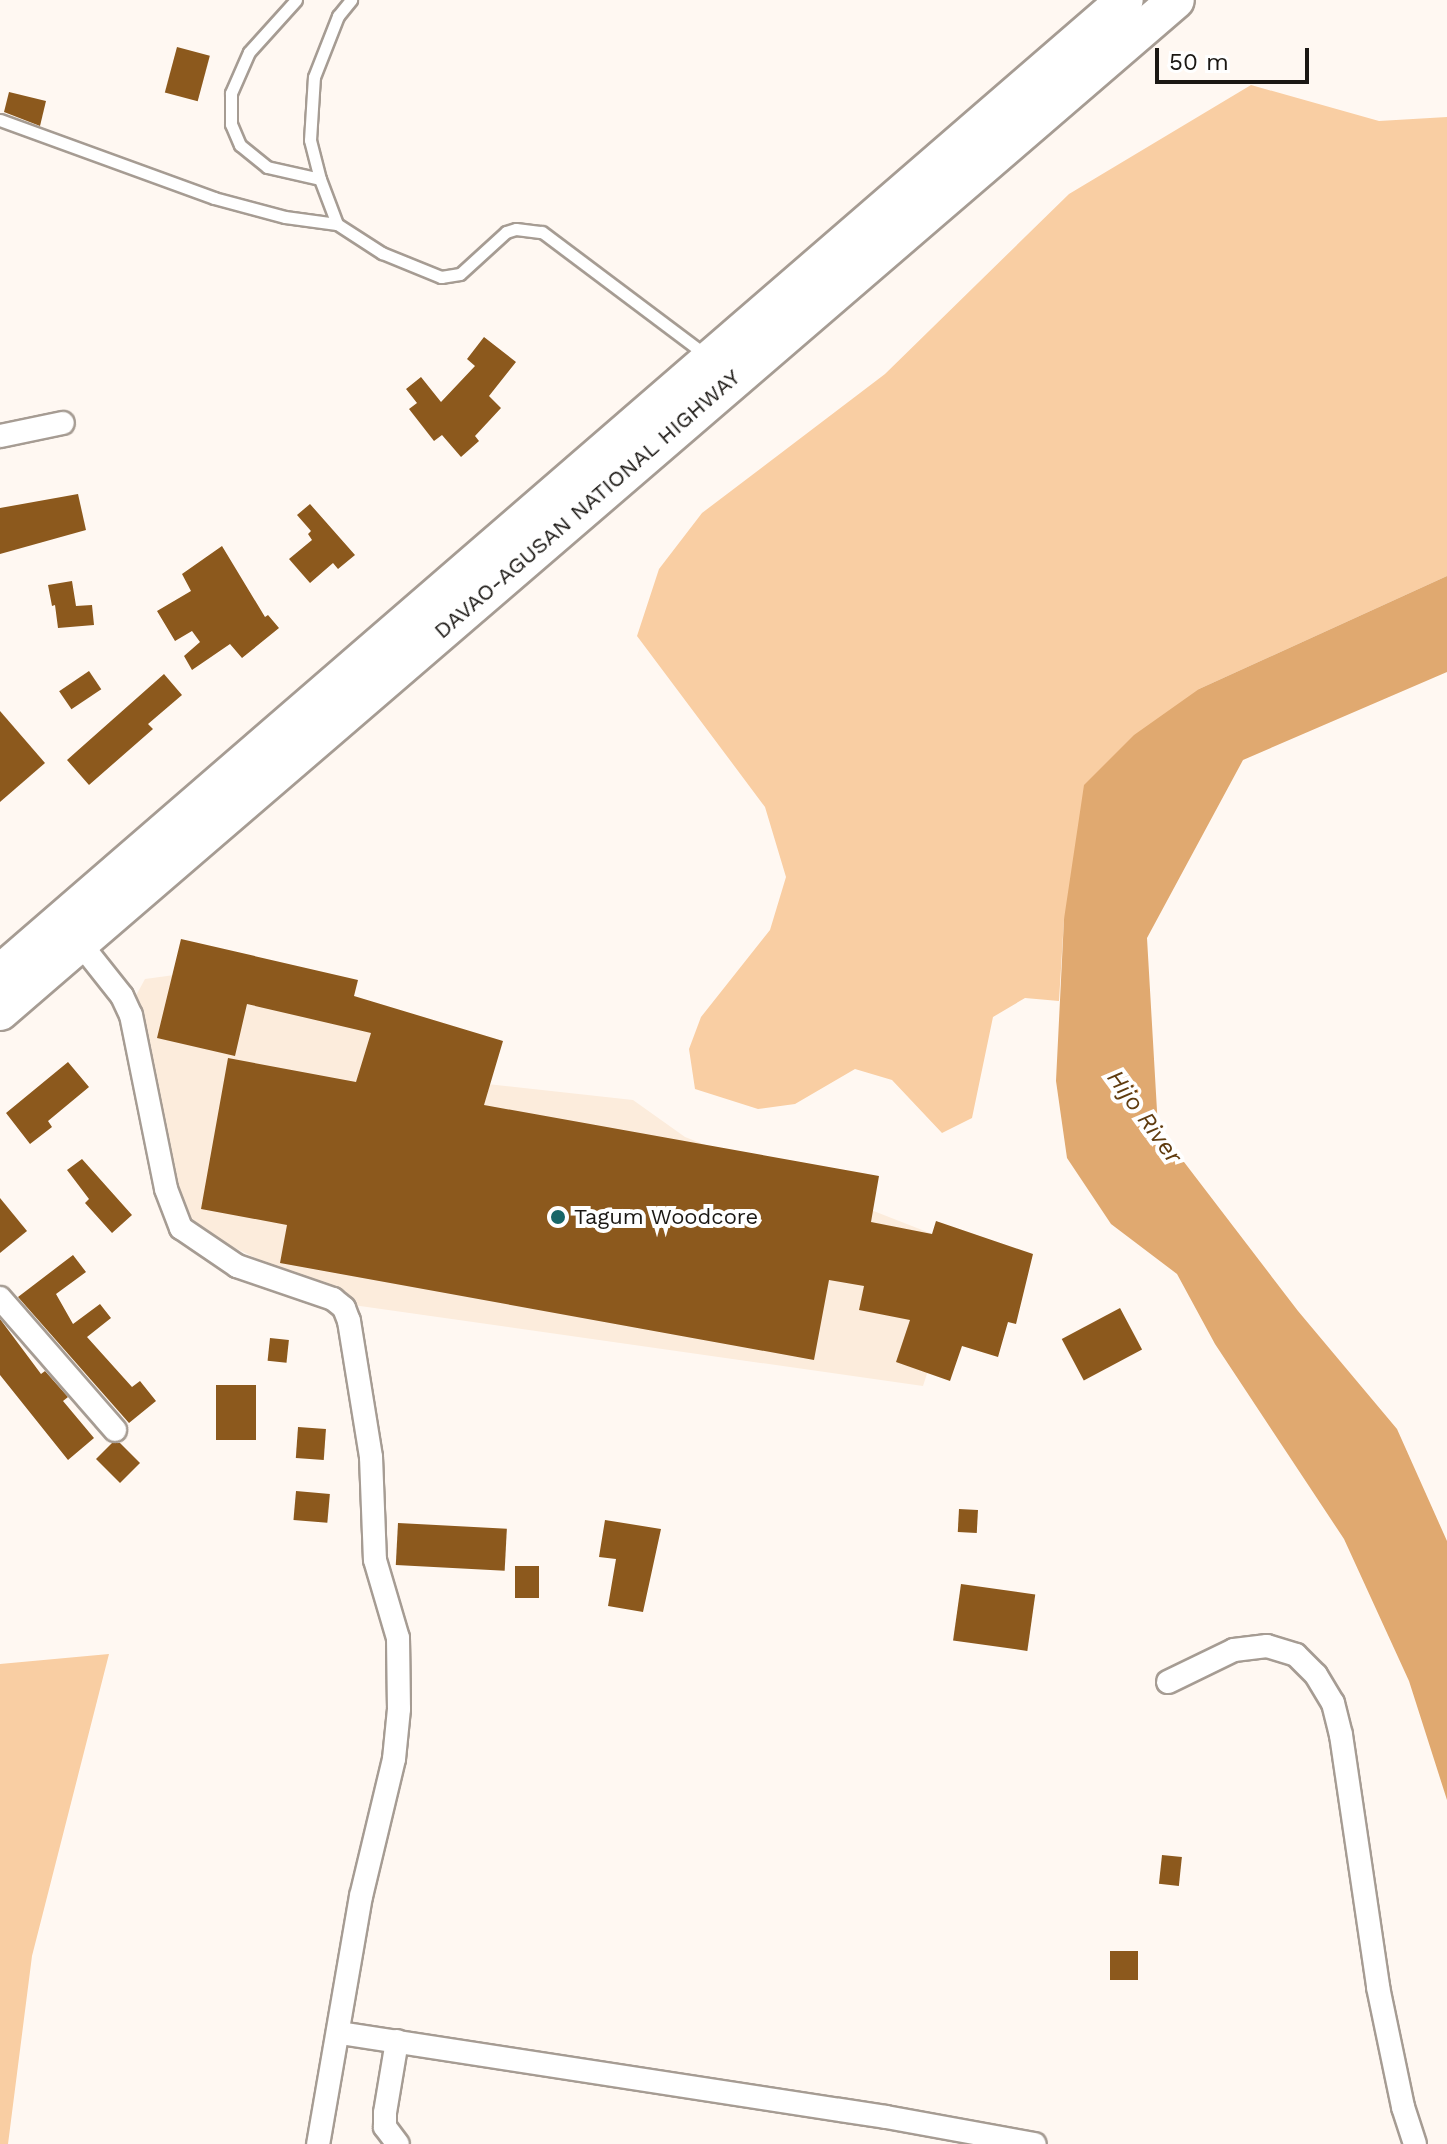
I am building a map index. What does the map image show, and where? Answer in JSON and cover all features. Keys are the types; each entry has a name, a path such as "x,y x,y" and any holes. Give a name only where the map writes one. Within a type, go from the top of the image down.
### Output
{"highway":[{"name":"DAVAO-AGUSAN NATIONAL HIGHWAY","path":"0,1012 70,931 711,359 1125,0"},
{"name":"DAVAO-AGUSAN NATIONAL HIGHWAY","path":"0,973 70,931 1176,0"}],"street":[{"path":"0,436 63,423"},
{"path":"70,931 122,996 131,1015 166,1189 181,1228 237,1266 333,1299 344,1308 349,1321 371,1457 375,1560 398,1638 399,1709 394,1759 361,1896 340,2033 318,2144"},
{"path":"0,1298 115,1430"},
{"path":"1168,1682 1234,1650 1267,1646 1296,1655 1316,1675 1333,1703 1341,1735 1378,1987 1403,2107 1415,2144"},
{"path":"340,2033 1035,2144"},
{"path":"397,2041 385,2127 398,2144"}],"lane":[{"path":"296,0 249,52 231,93 231,124 240,145 267,167 320,179"},
{"path":"337,224 320,179 310,140 314,77 338,16 351,0"},
{"path":"0,120 214,198 285,217 337,224 382,253 450,278 460,274 506,232 516,229 542,232 711,359"}],"shaded area":[{"path":"1251,85 1379,121 1447,117 1447,576 1199,689 1064,919 1059,1001 1025,998 993,1017 972,1118 942,1133 892,1080 855,1069 795,1104 758,1109 695,1089 689,1049 701,1017 770,930 786,877 765,807 637,636 659,569 702,513 885,374 1069,194"},
{"name":"Tagum Woodcore","path":"189,973 329,991 460,1081 633,1100 685,1137 968,1248 923,1386 353,1305 181,1222 133,1001 145,979"},
{"path":"109,1654 32,1956 8,2144 0,2144 0,1664"}],"water":[{"name":"Hijo River","path":"1447,576 1447,672 1243,760 1147,938 1158,1128 1298,1311 1397,1429 1447,1541 1447,1800 1409,1681 1344,1539 1215,1344 1177,1274 1111,1224 1067,1158 1056,1081 1064,919 1084,785 1134,735 1199,689"}],"building":[{"path":"177,47 210,56 198,101 165,92"},
{"path":"9,92 46,101 40,126 4,112"},
{"path":"484,337 516,362 489,396 501,408 475,436 479,441 461,457 442,435 434,441 409,409 417,403 406,389 421,377 441,402 475,366 467,359"},
{"path":"78,494 86,530 0,554 0,508"},
{"path":"310,504 355,555 338,569 333,563 310,583 289,559 312,540 308,534 311,531 297,515"},
{"path":"222,546 265,617 268,615 279,628 242,658 230,644 192,670 184,656 200,642 192,631 175,641 157,611 191,591 182,574"},
{"path":"72,581 76,606 92,605 94,625 58,628 48,585"},
{"path":"89,671 101,689 71,709 59,691"},
{"path":"164,674 182,695 148,724 153,729 89,785 67,760"},
{"path":"0,711 45,763 0,802"},
{"name":"Tagum Woodcore","path":"181,939 358,980 354,996 503,1041 484,1105 879,1176 871,1222 932,1234 936,1221 1033,1254 1016,1324 1008,1322 998,1357 962,1346 950,1381 896,1362 910,1320 859,1310 864,1286 829,1280 814,1360 280,1263 287,1225 201,1209 228,1058 356,1082 371,1033 247,1004 235,1056 157,1038"},
{"path":"68,1062 89,1087 48,1121 52,1127 30,1144 6,1113"},
{"path":"82,1159 132,1215 112,1233 85,1203 89,1199 67,1170"},
{"path":"0,1198 27,1231 0,1253"},
{"path":"73,1255 86,1272 56,1294 73,1324 100,1304 111,1318 87,1337 132,1387 140,1381 156,1401 129,1423 18,1297"},
{"path":"1120,1308 1142,1349 1084,1380 1062,1339"},
{"path":"0,1319 41,1374 45,1371 68,1397 63,1401 94,1438 68,1460 0,1375"},
{"path":"270,1338 289,1340 286,1363 268,1361"},
{"path":"216,1385 256,1385 256,1440 216,1440"},
{"path":"298,1427 326,1429 324,1460 296,1458"},
{"path":"112,1443 120,1443 140,1463 120,1483 96,1459"},
{"path":"296,1491 330,1494 327,1523 293,1520"},
{"path":"959,1509 978,1510 977,1533 958,1532"},
{"path":"605,1520 661,1529 643,1612 608,1606 616,1559 599,1557"},
{"path":"398,1523 507,1529 505,1571 396,1565"},
{"path":"515,1566 539,1566 539,1598 515,1598"},
{"path":"961,1584 1035,1594 1027,1651 953,1640"},
{"path":"1162,1855 1182,1857 1179,1886 1159,1884"},
{"path":"1110,1951 1138,1951 1138,1980 1110,1980"}],"place":[{"name":"Tagum Woodcore","path":"558,1217"}]}
